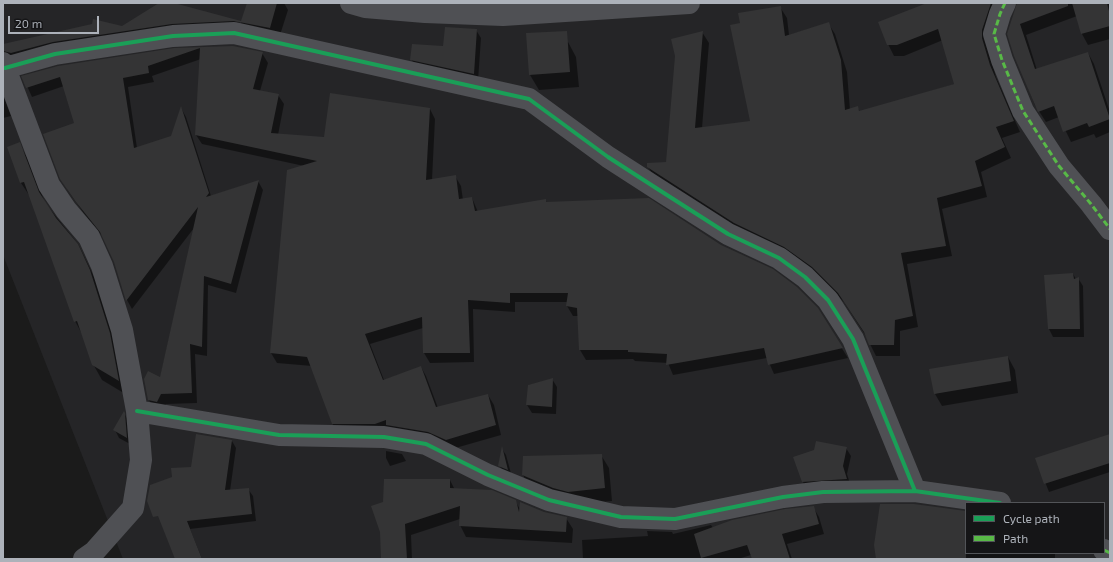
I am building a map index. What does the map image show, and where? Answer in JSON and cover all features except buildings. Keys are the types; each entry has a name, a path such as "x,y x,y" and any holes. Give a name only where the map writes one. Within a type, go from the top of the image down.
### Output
{"street":[{"path":"351,3 365,7 425,12 503,15 689,3"},
{"path":"1005,3 994,34 1002,60 1023,111 1059,166 1110,229"},
{"path":"84,559 94,552 132,508 141,460 137,410 122,330 102,266 89,237 66,210 49,184 4,65 55,54 173,36 234,33 529,99 608,157 728,234 779,258 805,277 828,300 853,339 915,491"},
{"path":"137,410 279,435 384,437 426,444 488,476 550,500 621,517 675,519 783,497 823,492 915,491 993,502"}],"shaded area":[{"path":"3,3 1110,3 1110,559 123,559 3,255"}],"marked path":[{"path":"1005,3 994,34 1002,60 1023,111 1059,166 1110,229"},
{"path":"1105,550 1110,553"}],"cycle path":[{"path":"5,68 55,54 173,36 234,33 529,99 608,157 728,234 779,258 805,277 828,300 853,339 915,491 993,502"},
{"path":"137,411 279,435 384,437 426,444 488,475 549,500 621,517 675,519 783,497 823,492 915,491"}]}
